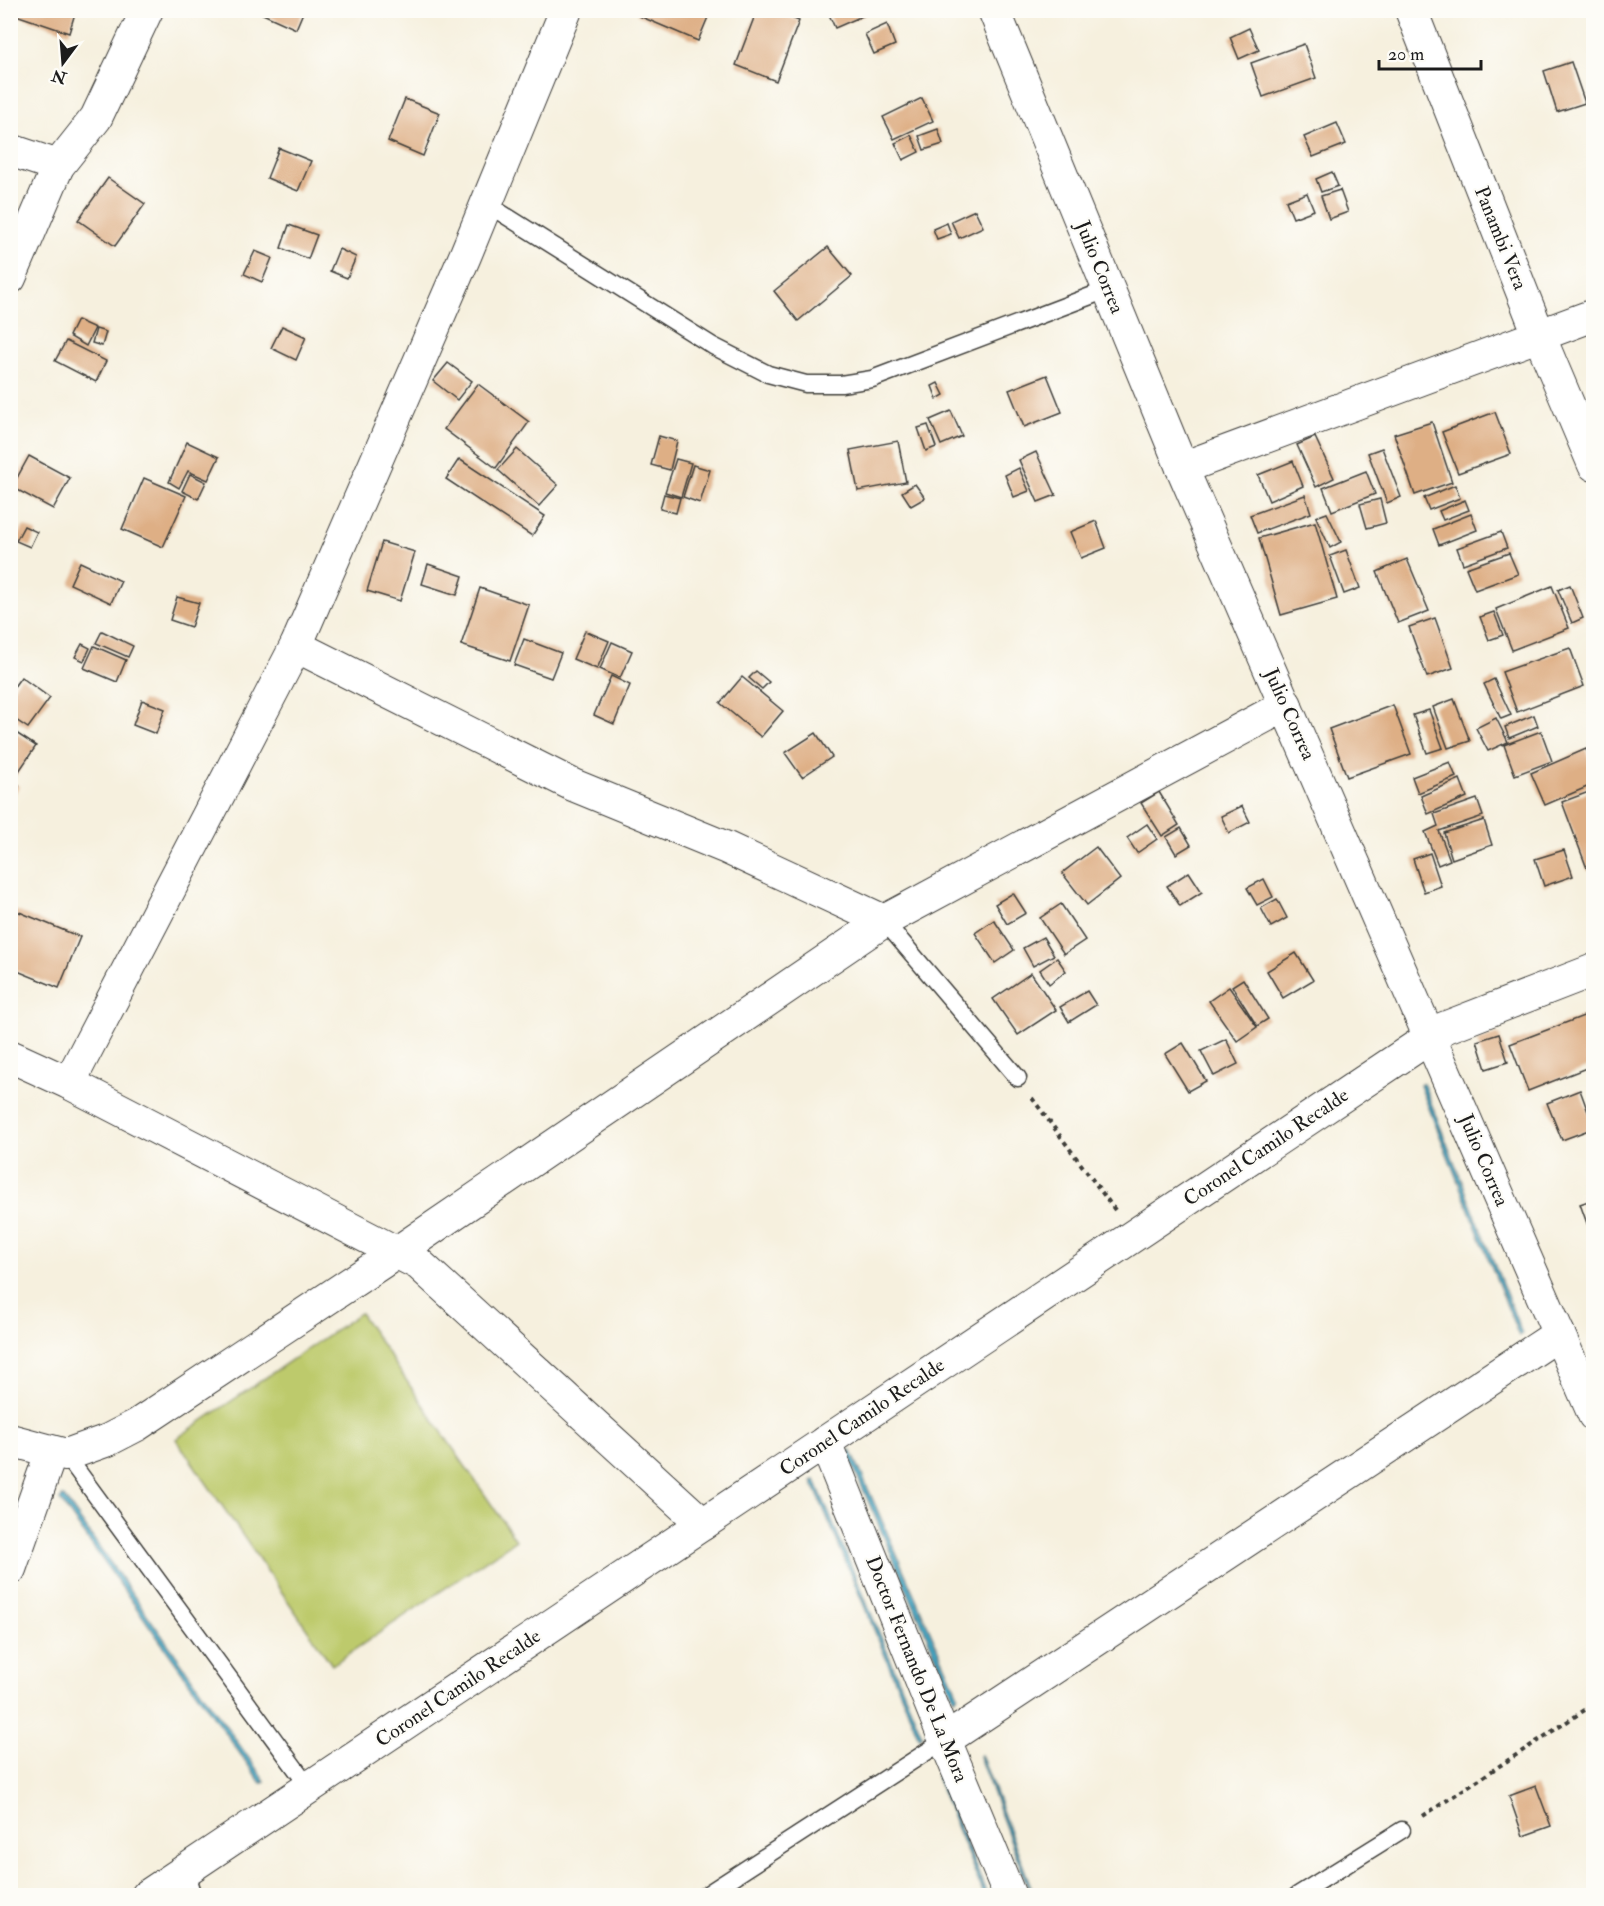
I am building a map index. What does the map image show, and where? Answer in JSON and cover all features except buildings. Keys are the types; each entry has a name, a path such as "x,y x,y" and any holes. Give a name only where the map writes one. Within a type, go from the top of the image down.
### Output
{"street":[{"path":"10,278 58,166 96,118 147,10"},
{"path":"69,1083 296,646 487,204 566,10"},
{"name":"Julio Correa","path":"994,10 1182,468 1431,1037 1593,1415"},
{"name":"Panambi Vera","path":"1411,10 1539,335 1593,465"},
{"path":"10,150 58,166"},
{"path":"1182,468 1593,315"},
{"path":"296,646 573,785 727,848 884,921"},
{"path":"10,1440 58,1454 108,1440 137,1425 399,1251 884,921 1286,705"},
{"name":"Coronel Camilo Recalde","path":"147,1896 189,1883 309,1787 1444,1028 1593,970"},
{"path":"10,1056 69,1083 399,1251 439,1281 703,1524"},
{"path":"945,1740 1559,1334"},
{"name":"Doctor Fernando De La Mora","path":"825,1442 1010,1896"},
{"path":"10,1569 58,1454"}],"lane":[{"path":"487,204 713,346 768,374 806,384 841,384 872,379 1109,289"},
{"path":"884,921 1018,1078"},
{"path":"58,1454 309,1787"},
{"path":"704,1896 945,1740"},
{"path":"1296,1896 1402,1830"}],"path":[{"path":"1018,1078 1134,1236"},
{"path":"1402,1830 1593,1704"}],"green space":[{"path":"360,1313 516,1540 332,1665 176,1439"}],"water":[{"path":"1423,1083 1522,1334 1519,1336 1420,1085"},
{"path":"851,1450 958,1695 954,1698 847,1452"},
{"path":"815,1480 922,1735 919,1737 812,1481"},
{"path":"63,1496 265,1781 261,1783 60,1500"},
{"path":"981,1755 1034,1895 1031,1895 979,1756"},
{"path":"939,1775 987,1895 984,1895 936,1776"}]}
